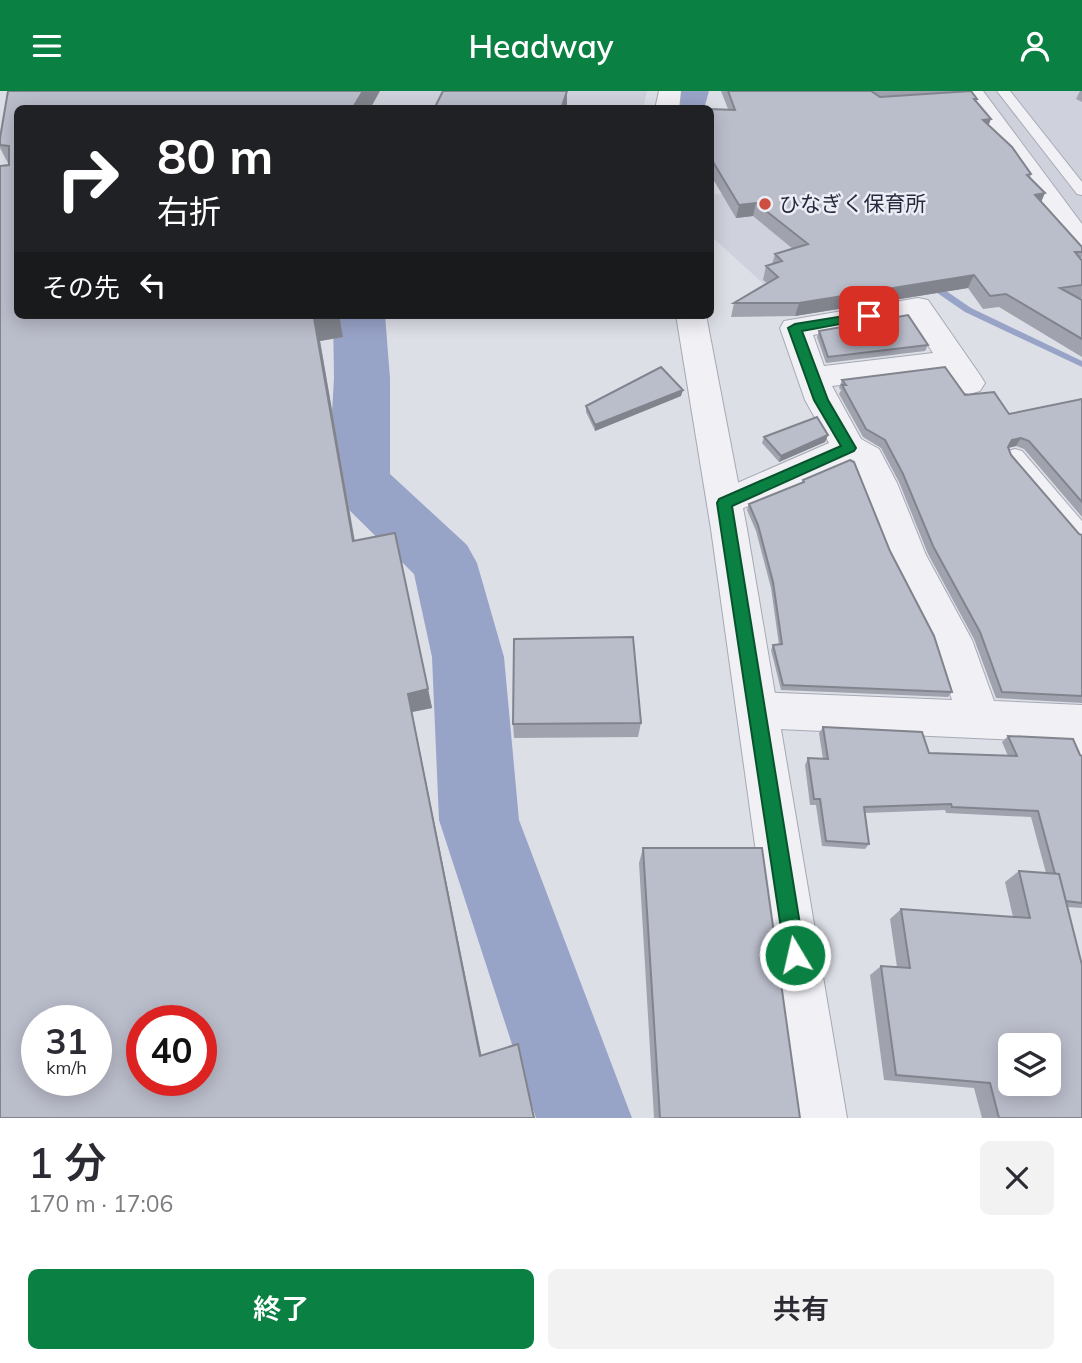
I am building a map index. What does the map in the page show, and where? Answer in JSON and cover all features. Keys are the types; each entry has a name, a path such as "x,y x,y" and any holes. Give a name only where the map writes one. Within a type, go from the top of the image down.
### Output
{"street":[{"path":"970,95 1082,243"},
{"path":"813,378 962,372 918,307 795,328 813,378 821,400 849,448 867,458 880,484 908,556 952,640 979,719"},
{"path":"692,319 724,503 820,1118"},
{"path":"724,503 849,448"},
{"path":"757,709 979,719 1079,733"}],"lane":[{"path":"1003,91 1082,191"},
{"path":"1015,456 1082,535"}],"shaded area":[{"path":"292,91 647,91 644,105 296,105"},
{"path":"984,91 1082,91 1082,222"},
{"path":"784,188 894,275 778,297 714,239 714,195"}],"building":[{"path":"8,91 363,91 354,105 14,105 14,319 314,319 353,541 395,533 428,689 408,694 480,1056 518,1044 534,1118 0,1118 0,166 9,165 9,146 0,145"},
{"path":"443,91 567,91 562,105 436,105"},
{"path":"728,91 871,91 880,97 971,91 977,99 974,99 991,119 983,120 1012,147 1031,174 1027,175 1045,193 1035,195 1082,247 1082,252 1075,252 1082,261 1082,285 1060,288 1082,300 1082,339 1006,294 990,296 974,275 799,303 734,303 778,277 766,266 782,261 775,254 808,244 756,203 739,205 714,164 714,109 735,110"},
{"path":"908,315 928,345 828,357 819,331"},
{"path":"661,367 683,390 595,425 586,406"},
{"path":"945,367 965,395 994,392 1009,414 1082,399 1082,502 1029,441 1021,438 1012,440 1008,447 1011,455 1082,535 1082,696 1002,692 980,632 933,546 903,474 885,440 866,429 842,385 846,385 842,380"},
{"path":"817,417 828,435 781,456 764,437"},
{"path":"850,460 854,462 890,551 934,636 952,692 783,685 773,645 782,644 773,582 758,525 749,504"},
{"path":"633,637 641,723 513,724 514,639"},
{"path":"823,727 922,732 929,753 1017,756 1008,736 1073,739 1082,756 1082,903 1066,901 1059,874 1055,874 1038,811 952,807 951,804 864,807 869,844 826,841 820,799 814,799 808,758 828,759"},
{"path":"643,848 762,848 800,1118 660,1118"},
{"path":"1019,871 1059,874 1082,965 1082,1118 999,1118 990,1083 896,1075 881,966 910,968 901,909 1030,918"}],"waterway":[{"path":"685,105 689,91"},
{"path":"933,286 968,310 1082,364"},
{"path":"359,319 362,378 359,482 444,563 468,657 479,820 584,1118"}],"place":[{"name":"ひなぎく保育所","path":"765,204"}],"route":[{"path":"795,955 724,503 849,448 821,400 795,328 869,316"}]}
